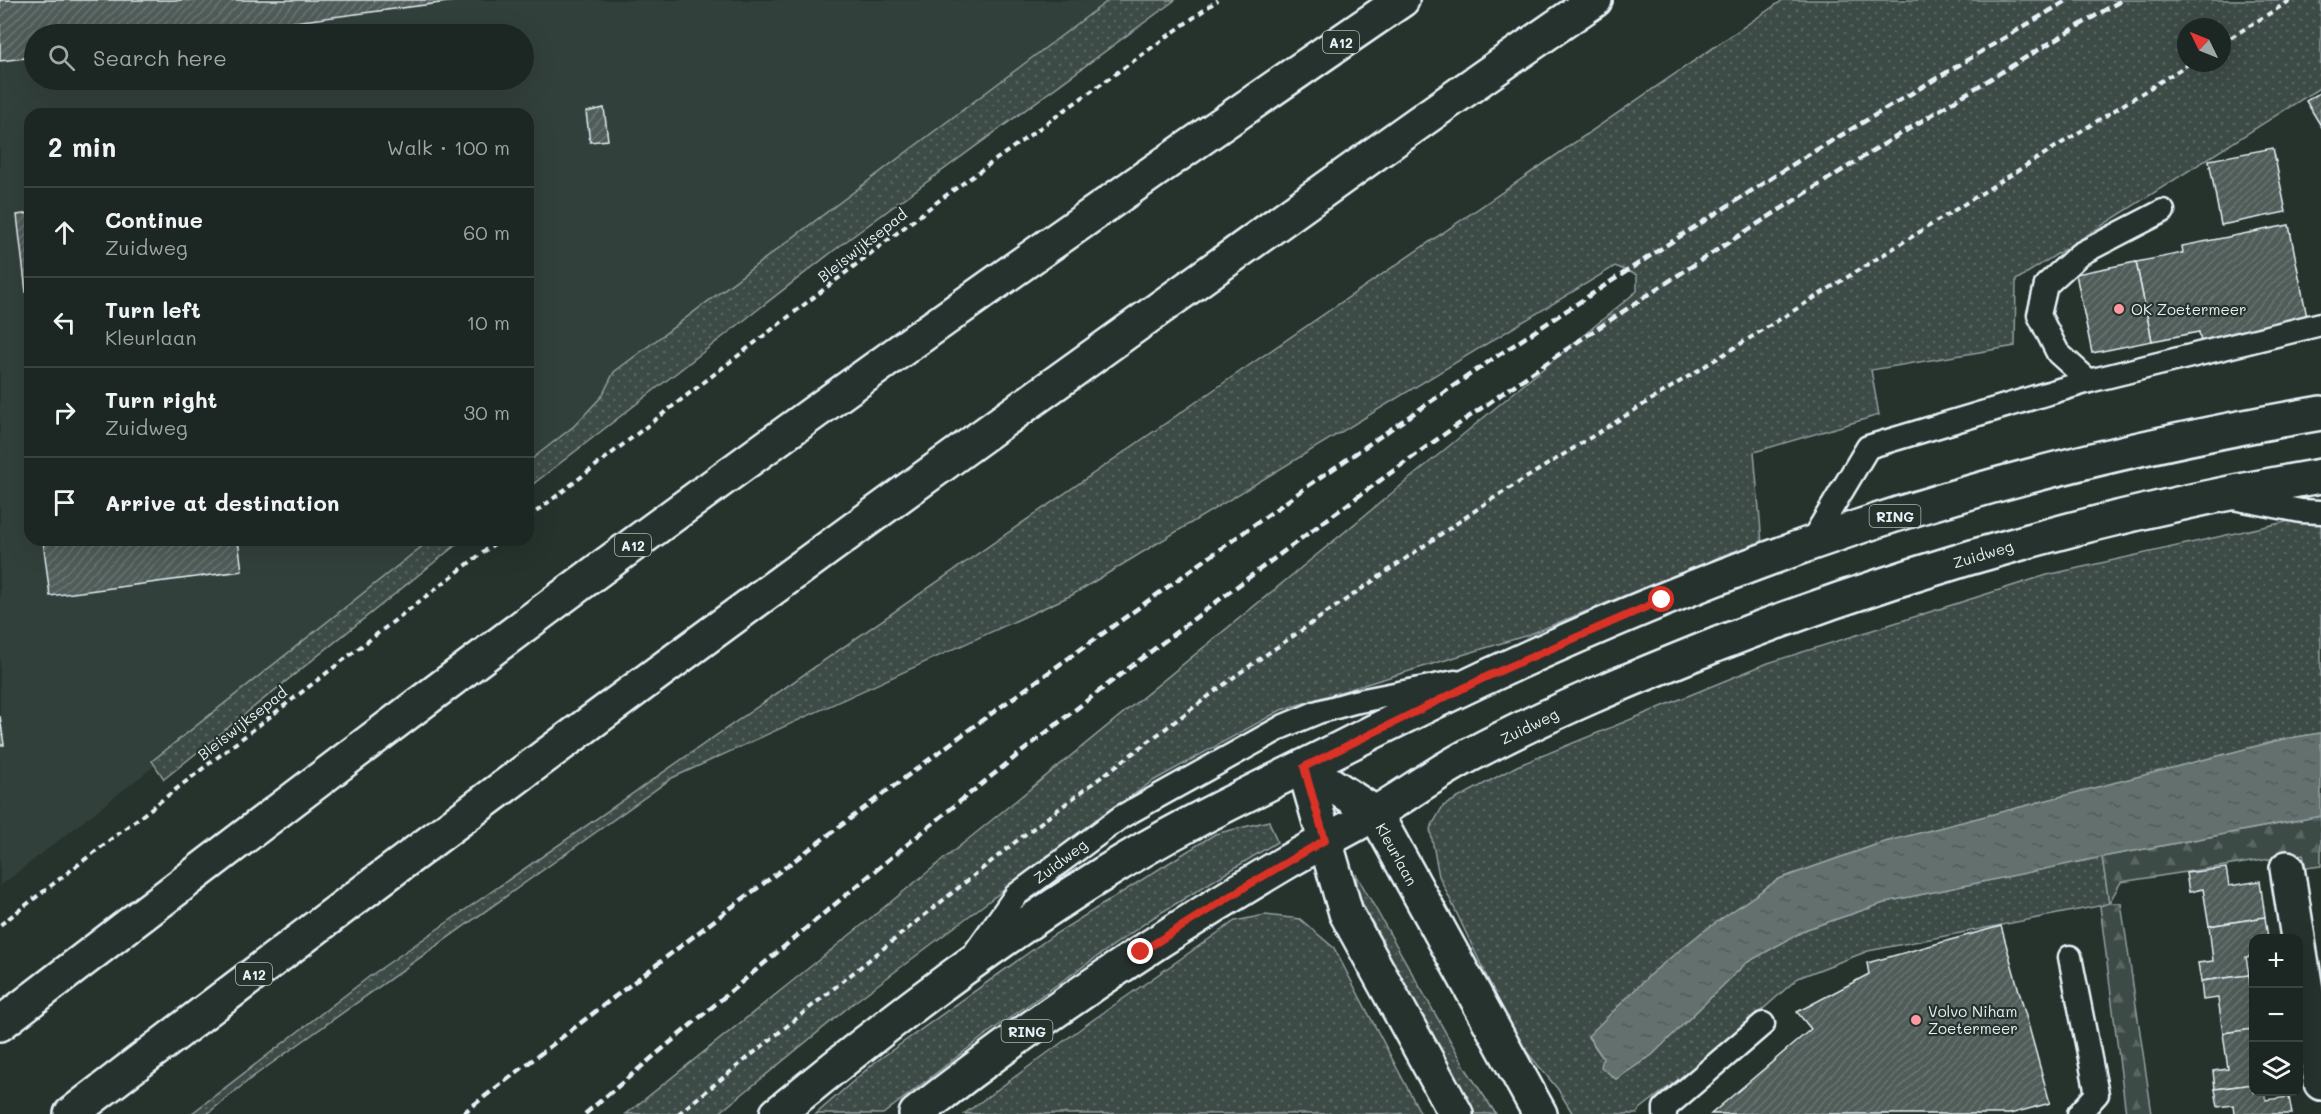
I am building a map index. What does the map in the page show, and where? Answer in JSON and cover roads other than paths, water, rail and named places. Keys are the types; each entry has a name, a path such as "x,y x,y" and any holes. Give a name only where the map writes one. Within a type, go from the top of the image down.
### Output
{"main road":[{"name":"A12","path":"0,1024 202,868 736,469 1261,97 1402,0"},
{"name":"A12","path":"71,1114 750,603 1219,265 1595,0"},
{"name":"Zuidweg","path":"777,1114 964,969 1044,911 1148,846 1486,677 1662,600 1810,544 1931,504 2153,445 2321,412"},
{"name":"Zuidweg","path":"916,1114 1041,1021 1115,970 1248,885 1375,813 1465,757 1622,683 1760,628 1973,556 2060,531 2216,495 2321,476"},
{"name":"Kleurlaan","path":"1304,767 1375,813 1540,1114"},
{"path":"1304,767 1346,913 1456,1114"},
{"path":"2287,868 2297,934"},
{"path":"2303,970 2321,1083"}],"lane":[{"path":"2089,381 2058,354 2039,315 2046,285 2080,254 2163,211"},
{"path":"1810,544 1868,447 2089,381 2321,324"},
{"name":"Zuidweg","path":"2216,495 2301,511 2321,512"},
{"name":"Zuidweg","path":"964,969 1016,895 1121,817 1172,788 1284,726 1318,712 1354,702 1486,677"},
{"path":"2070,957 2097,1094 2079,1114"},
{"path":"1665,1114 1665,1108 1763,1024"}],"water":[{"path":"2321,733 2321,816 2102,857 1890,901 1807,929 1746,963 1652,1055 1616,1079 1601,1067 1603,1058 1588,1036 1653,972 1701,933 1779,879 1881,843 2284,739"}],"railway":[{"path":"462,1114 716,919 974,726 1311,484 1497,356 1682,235 1803,158 2068,0"},
{"path":"585,1114 874,871 1021,752 1365,491 1514,385 1701,260 1910,128 2122,0"}],"place":[{"name":"OK Zoetermeer","path":"2119,309"},
{"name":"Volvo Niham Zoetermeer","path":"1916,1020"}]}
